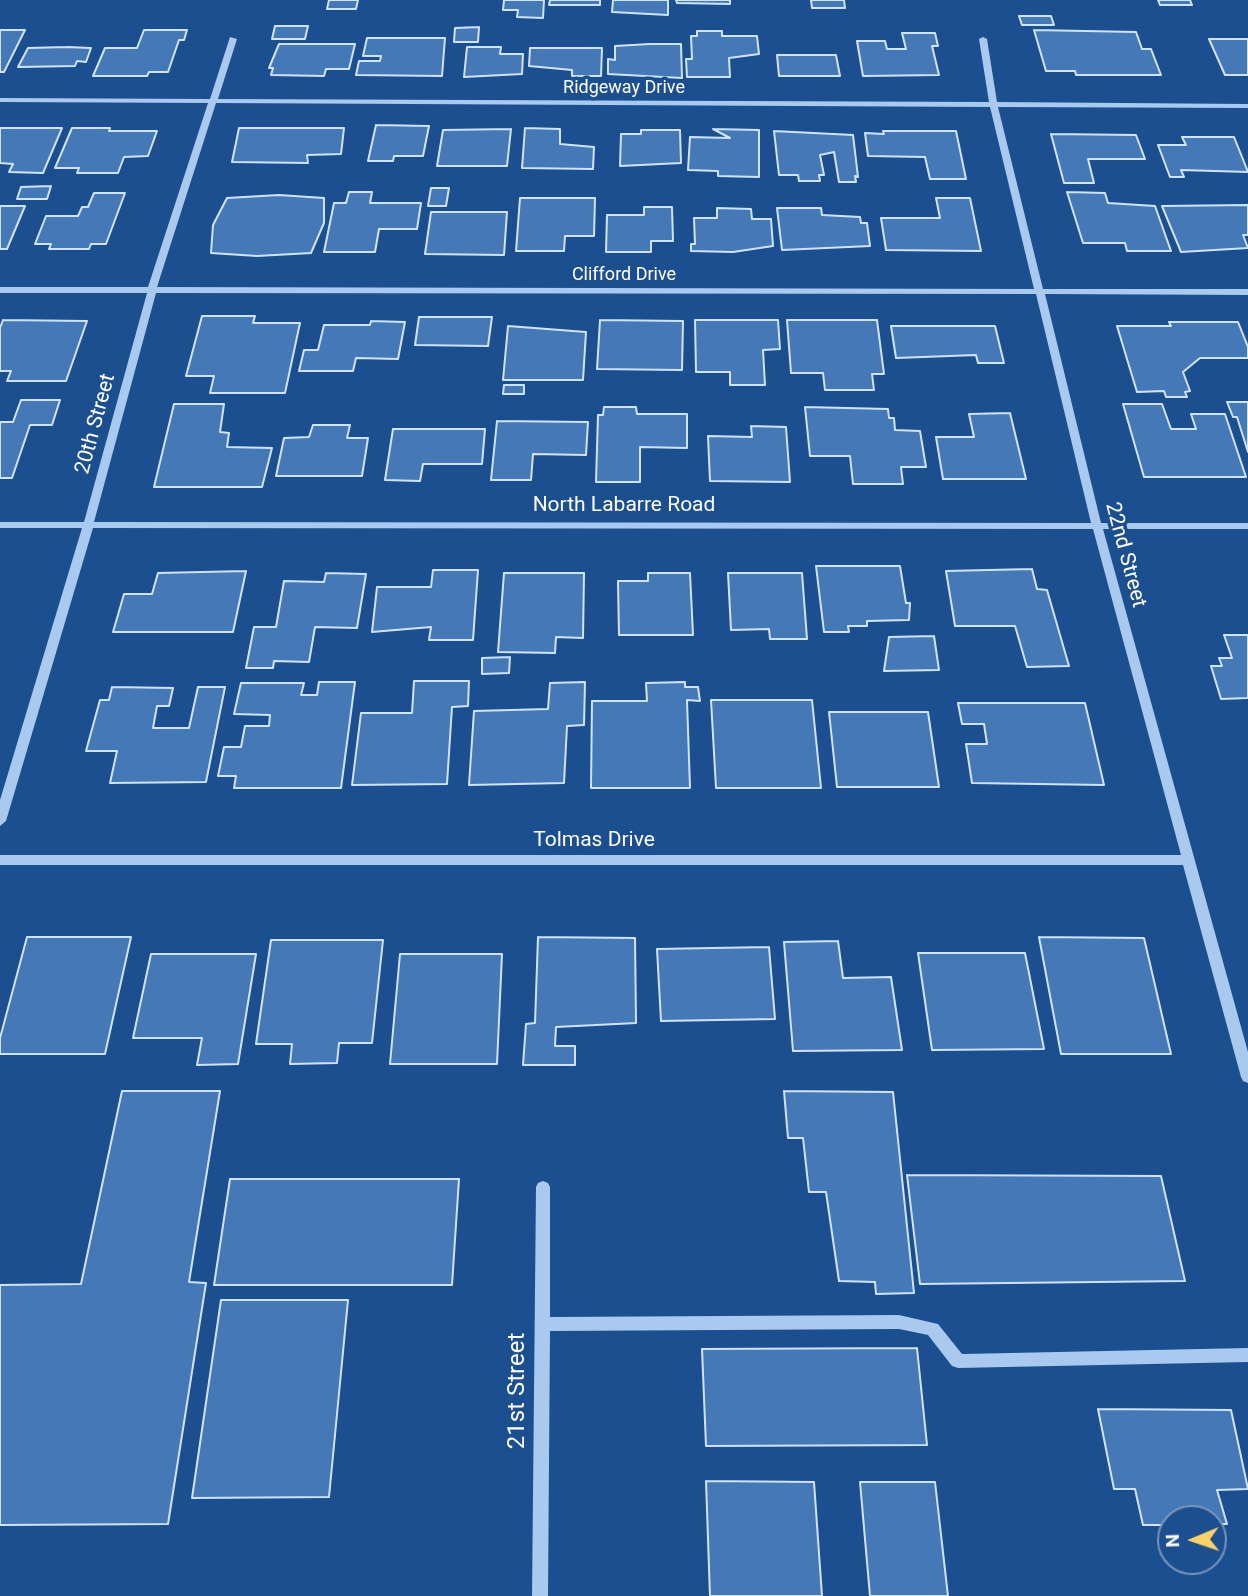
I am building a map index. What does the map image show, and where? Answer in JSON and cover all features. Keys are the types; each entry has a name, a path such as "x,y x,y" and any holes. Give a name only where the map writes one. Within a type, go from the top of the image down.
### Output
{"street":[{"name":"20th Street","path":"0,821 88,526 152,290 233,39"},
{"name":"22nd Street","path":"984,39 994,106 1097,526 1248,1077"},
{"name":"Ridgeway Drive","path":"0,100 1248,106"},
{"name":"Clifford Drive","path":"0,290 1248,292"},
{"name":"North Labarre Road","path":"0,526 1248,526"},
{"name":"Tolmas Drive","path":"0,860 1188,860"},
{"name":"21st Street","path":"540,1596 543,1187"},
{"path":"542,1324 899,1322 933,1329 958,1361 1248,1355"}],"building":[{"path":"329,0 358,0 356,9 327,9"},
{"path":"504,0 544,0 543,18 517,17 518,10 503,10"},
{"path":"550,0 600,0 600,5 549,5"},
{"path":"613,0 668,0 668,15 612,12"},
{"path":"676,0 730,0 730,4 677,3"},
{"path":"811,0 844,0 845,8 812,8"},
{"path":"1158,0 1190,0 1192,5 1160,5"},
{"path":"1019,16 1051,16 1054,25 1022,25"},
{"path":"275,26 308,26 305,39 272,39"},
{"path":"479,27 478,42 454,42 455,28"},
{"path":"0,30 25,30 4,72 0,72"},
{"path":"144,30 187,30 184,40 179,40 168,72 149,72 147,76 93,76 105,48 137,48"},
{"path":"1034,30 1136,32 1142,49 1151,49 1161,75 1076,75 1075,71 1046,71"},
{"path":"697,31 722,31 722,36 757,36 759,54 729,58 730,77 687,77 686,59 692,59 691,36 697,36"},
{"path":"902,33 935,33 938,46 932,46 939,75 863,76 857,41 885,41 887,49 906,49"},
{"path":"367,38 445,38 442,76 356,75 359,61 380,61 381,56 363,56"},
{"path":"1209,39 1248,39 1248,75 1225,75"},
{"path":"279,44 355,44 349,69 326,69 324,76 271,75 273,68 269,68"},
{"path":"681,44 682,78 608,74 608,59 615,60 615,46"},
{"path":"467,47 501,47 500,54 523,54 522,74 464,77"},
{"path":"28,48 91,48 86,62 77,61 75,66 18,67"},
{"path":"530,48 602,48 601,76 572,76 572,70 529,66"},
{"path":"777,55 836,55 840,76 779,76"},
{"path":"376,125 429,126 423,156 394,156 393,161 368,161"},
{"path":"0,128 62,128 43,173 9,172 13,164 0,163"},
{"path":"72,128 157,131 148,156 124,157 118,173 77,173 79,168 55,168"},
{"path":"239,128 344,128 341,154 307,155 308,163 232,162"},
{"path":"525,128 560,129 560,144 594,147 593,169 522,168"},
{"path":"511,129 507,166 437,166 443,130"},
{"path":"713,129 759,130 759,177 718,176 718,171 688,170 690,137 730,138"},
{"path":"641,130 680,130 681,163 620,166 621,134 641,134"},
{"path":"774,131 853,135 858,177 855,176 856,182 839,182 834,152 820,155 824,175 819,175 820,181 799,181 798,175 779,175"},
{"path":"883,131 956,131 966,179 930,179 925,157 868,156 865,133 884,134"},
{"path":"1051,134 1136,135 1145,159 1088,159 1094,183 1064,183"},
{"path":"1182,137 1234,137 1248,172 1181,170 1184,177 1170,177 1158,145 1186,145"},
{"path":"51,186 47,199 17,199 21,187"},
{"path":"431,188 449,188 446,206 428,206"},
{"path":"349,192 372,192 370,203 421,203 417,229 379,229 375,252 324,252 334,203 346,203"},
{"path":"1067,192 1105,193 1108,203 1155,206 1171,251 1127,251 1125,243 1083,243"},
{"path":"94,193 125,193 106,244 91,244 89,249 49,249 51,244 35,244 46,216 78,216 82,207 88,207"},
{"path":"279,195 324,198 324,223 311,253 257,256 211,253 213,225 227,198"},
{"path":"520,198 595,198 594,236 565,236 564,251 516,251"},
{"path":"936,198 970,198 981,251 886,250 881,218 940,218"},
{"path":"1248,205 1248,235 1243,235 1248,248 1181,252 1162,206"},
{"path":"0,206 25,206 7,249 0,249"},
{"path":"644,207 672,207 673,241 651,241 651,252 606,252 607,215 644,215"},
{"path":"717,208 751,209 752,219 771,219 773,246 733,252 691,251 691,244 695,244 694,218 717,218"},
{"path":"777,208 821,208 822,215 860,217 861,223 867,223 870,246 782,250"},
{"path":"431,212 507,212 504,255 425,254"},
{"path":"202,316 255,316 253,323 300,323 285,393 210,393 214,376 186,376"},
{"path":"419,317 492,317 488,346 415,345"},
{"path":"3,320 87,321 66,381 7,381 11,371 0,371 0,328"},
{"path":"600,320 683,321 682,370 597,369"},
{"path":"695,320 778,320 780,349 763,350 765,385 730,385 730,372 696,372"},
{"path":"787,320 877,320 884,374 872,374 874,390 825,390 823,373 791,373"},
{"path":"371,321 405,322 398,359 356,358 353,371 299,371 304,350 318,350 324,325 370,325"},
{"path":"1169,322 1238,322 1248,347 1248,358 1200,358 1183,372 1190,391 1185,392 1187,397 1166,397 1164,391 1137,392 1117,326 1171,326"},
{"path":"508,326 586,332 583,380 503,380"},
{"path":"891,326 995,326 1004,363 978,363 976,355 896,358"},
{"path":"504,385 524,385 524,394 503,394"},
{"path":"21,400 60,400 52,425 30,425 12,478 0,478 0,422 13,422"},
{"path":"1227,402 1248,402 1248,452 1237,417 1233,417"},
{"path":"174,404 224,404 220,432 229,433 227,447 272,448 262,487 154,487"},
{"path":"1123,404 1162,404 1171,429 1196,429 1191,414 1225,414 1246,477 1144,477"},
{"path":"604,407 636,407 637,414 687,414 687,448 640,447 640,482 596,482 598,415 603,415"},
{"path":"805,407 888,409 889,418 894,418 895,430 920,431 926,467 901,467 903,484 853,484 850,456 810,456"},
{"path":"1010,413 1026,479 943,479 936,437 974,437 969,414"},
{"path":"497,421 588,422 586,455 533,454 531,480 491,480"},
{"path":"313,425 350,425 347,438 368,438 362,476 276,476 284,438 309,437"},
{"path":"751,426 786,427 790,482 710,481 708,436 752,437"},
{"path":"393,429 485,429 482,464 423,464 420,481 385,480"},
{"path":"816,566 900,566 906,603 910,603 909,620 867,621 867,626 848,626 849,632 824,632"},
{"path":"1032,569 1037,589 1047,590 1069,666 1027,667 1015,626 955,626 946,571"},
{"path":"433,570 478,570 473,640 429,640 431,627 372,632 377,587 431,587"},
{"path":"246,571 233,632 113,632 124,594 152,594 158,573"},
{"path":"326,573 366,574 357,628 315,627 309,662 274,661 273,668 246,668 254,627 276,627 284,581 324,582"},
{"path":"504,573 584,573 583,638 556,637 555,653 498,652"},
{"path":"648,573 690,573 693,635 619,635 618,581 648,581"},
{"path":"728,573 802,573 807,639 770,639 769,629 731,630"},
{"path":"1224,635 1248,635 1248,698 1221,699 1211,666 1222,666 1219,658 1232,658"},
{"path":"934,636 939,670 884,671 889,637"},
{"path":"510,657 509,673 482,674 482,658"},
{"path":"414,681 469,681 468,706 452,707 447,784 352,785 361,713 412,713"},
{"path":"319,682 355,682 341,788 234,788 236,776 218,776 224,747 241,747 245,726 269,726 270,715 234,714 241,683 304,683 301,695 317,695"},
{"path":"585,682 584,725 567,726 564,783 469,785 474,711 548,709 550,683"},
{"path":"685,682 685,687 698,687 700,701 687,700 690,788 591,788 592,701 647,701 646,683"},
{"path":"112,687 173,688 169,706 157,706 153,728 189,728 198,687 225,687 206,782 110,783 117,751 86,751 100,700 109,700"},
{"path":"711,700 812,700 821,788 716,788"},
{"path":"958,703 1085,703 1104,785 972,783 966,744 987,744 984,724 962,724"},
{"path":"829,712 928,712 939,787 837,787"},
{"path":"27,937 131,937 105,1054 0,1054 0,1038"},
{"path":"538,937 635,938 636,1023 556,1027 555,1046 575,1046 575,1065 523,1065 526,1024 535,1023"},
{"path":"1039,937 1144,938 1171,1054 1061,1054"},
{"path":"271,940 383,940 372,1043 339,1043 337,1063 290,1064 292,1044 256,1044"},
{"path":"838,941 843,978 891,977 902,1050 793,1051 784,942"},
{"path":"769,947 775,1019 661,1021 657,949"},
{"path":"918,953 1025,953 1044,1049 932,1050"},
{"path":"151,954 256,954 238,1064 197,1065 202,1038 133,1038"},
{"path":"400,954 502,954 497,1064 390,1064"},
{"path":"122,1091 220,1091 189,1282 206,1283 168,1524 0,1525 0,1285 81,1284"},
{"path":"784,1091 893,1092 914,1293 876,1294 875,1282 839,1281 826,1192 809,1192 803,1138 788,1138"},
{"path":"907,1175 1161,1176 1185,1281 920,1284"},
{"path":"230,1179 459,1179 452,1285 214,1285"},
{"path":"221,1300 348,1300 329,1497 192,1498"},
{"path":"917,1348 927,1445 706,1446 702,1349"},
{"path":"1098,1409 1231,1410 1248,1489 1217,1490 1221,1505 1157,1505 1157,1525 1143,1525 1135,1489 1114,1489"},
{"path":"706,1481 814,1482 822,1596 710,1596"},
{"path":"860,1482 935,1482 948,1596 870,1596"}]}
